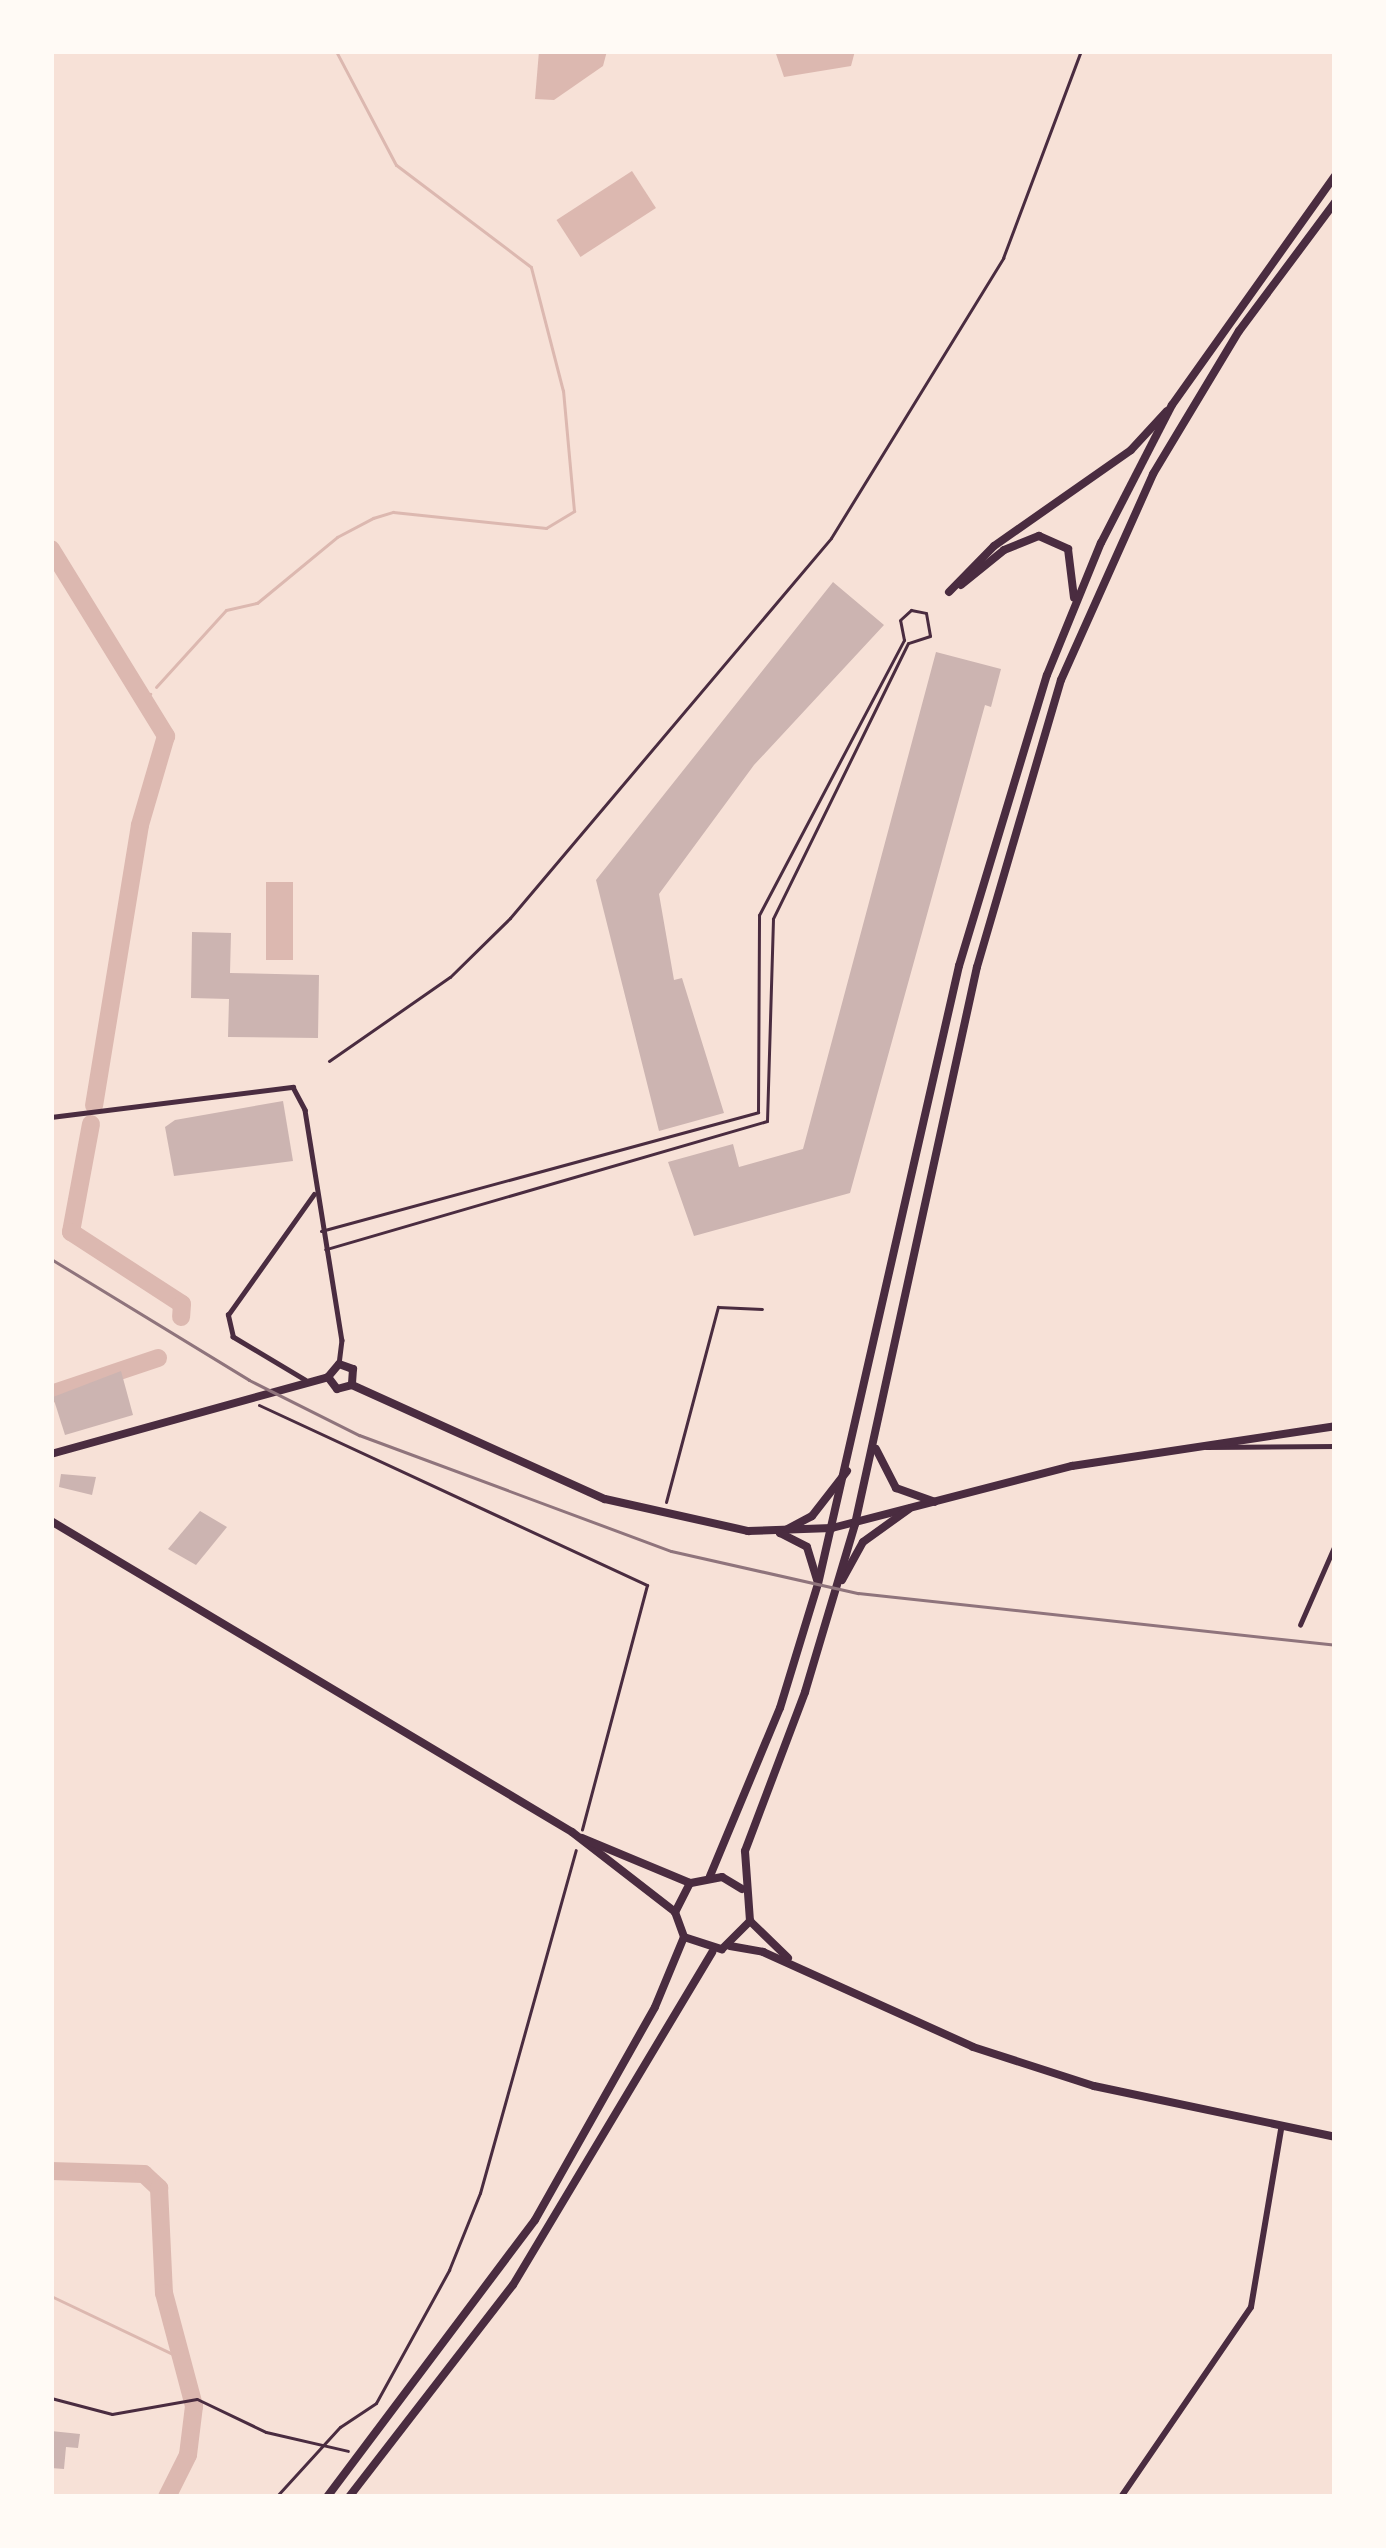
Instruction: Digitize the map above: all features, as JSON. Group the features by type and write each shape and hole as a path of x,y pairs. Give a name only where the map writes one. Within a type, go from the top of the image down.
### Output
{"main road":[{"path":"1074,603 1068,549 1039,536 1004,550 949,592 994,546 1131,450 1172,405 1335,176"},
{"path":"799,1967 750,1921 742,1889 745,1851 850,1556 977,967 1061,680 1153,474 1239,331 1335,202"},
{"path":"710,1876 818,1584 959,966 1074,603 1172,405"},
{"path":"51,1454 328,1377 339,1364 352,1370 352,1385"},
{"path":"328,1377 337,1389 352,1385 568,1486 662,1515 780,1532 855,1524 1072,1466 1335,1426"},
{"path":"875,1442 896,1488 935,1502"},
{"path":"780,1532 812,1516 847,1471"},
{"path":"850,1556 873,1533 909,1509"},
{"path":"51,1521 580,1837 675,1912 684,1937 655,2007 535,2220 327,2497"},
{"path":"780,1532 810,1552 818,1584"},
{"path":"580,1837 691,1883"},
{"path":"675,1912 691,1883 710,1876 742,1889"},
{"path":"730,1946 750,1921"},
{"path":"684,1937 713,1951 730,1946 799,1967 973,2047 1177,2109 1335,2137"},
{"path":"349,2497 513,2285 713,1951"}],"street":[{"path":"51,1117 281,1084 303,1101 314,1194 342,1340 339,1364"},
{"path":"305,1380 233,1337 228,1315 314,1194"},
{"path":"1206,1448 1335,1446"},
{"path":"1300,1625 1335,1545"},
{"path":"1121,2497 1251,2307 1281,2130"}],"lane":[{"path":"321,1231 758,1112 759,915 906,642 932,632 922,611 902,616 906,642 773,920 767,1121 325,1249"}],"path":[{"path":"329,1061 450,977 510,918 831,538 1003,258 1081,51"},
{"path":"662,1515 715,1313 722,1304 762,1309"},
{"path":"249,1400 647,1585 468,2229 376,2403 340,2427 332,2443 276,2497"},
{"path":"51,2398 112,2414 197,2399 266,2432 332,2443 361,2457"}],"shaded area":[{"path":"539,51 607,51 603,66 554,100 535,99"},
{"path":"775,51 855,51 851,66 784,77"},
{"path":"632,171 656,208 580,257 557,220"},
{"path":"266,882 293,882 293,960 266,960"}],"building":[{"path":"833,582 884,625 754,765 659,894 674,980 682,978 724,1113 659,1131 596,880"},
{"path":"936,652 1001,669 991,707 985,705 850,1193 694,1236 668,1162 733,1144 739,1167 803,1149"},
{"path":"192,932 231,933 230,973 319,975 318,1038 228,1037 229,999 191,998"},
{"path":"283,1101 293,1161 174,1176 165,1127 175,1120"},
{"path":"121,1371 133,1415 65,1435 53,1397"},
{"path":"61,1474 96,1477 92,1495 59,1487"},
{"path":"200,1511 227,1527 196,1565 168,1549"},
{"path":"51,2431 80,2434 78,2448 66,2447 64,2469 51,2468"}],"waterway":[{"path":"156,687 226,610 257,603 337,537 373,518 393,512 546,528 574,511 563,391 531,267 396,165 336,51"},
{"path":"51,549 166,736 140,825 94,1105"},
{"path":"145,701 150,694"},
{"path":"91,1124 71,1232 182,1304 181,1317"},
{"path":"51,1394 158,1358"},
{"path":"51,2171 144,2174 159,2188 164,2293 194,2406 188,2455 167,2497"},
{"path":"51,2296 183,2359"}],"railway":[{"path":"51,1259 249,1380 359,1435 671,1551 858,1593 1335,1645"}]}
